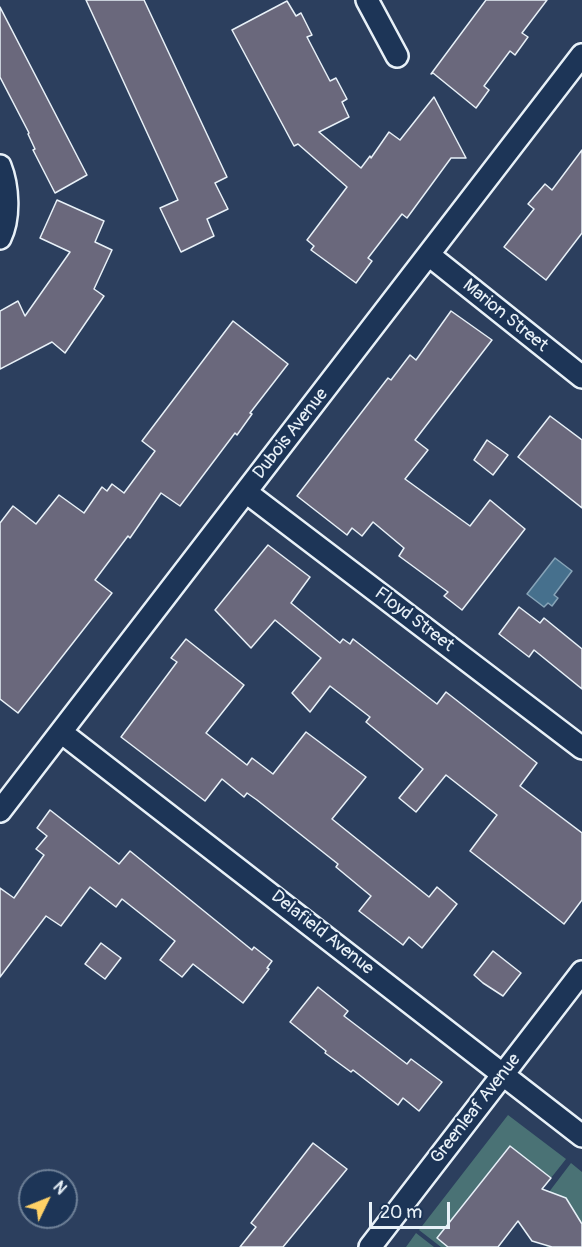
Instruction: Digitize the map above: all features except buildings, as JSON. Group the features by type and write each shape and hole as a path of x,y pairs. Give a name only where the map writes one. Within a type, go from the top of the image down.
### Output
{"street":[{"path":"367,0 398,56"},
{"name":"Dubois Avenue","path":"0,812 582,55"},
{"path":"0,166 7,203 6,218 0,238"},
{"name":"Marion Street","path":"429,255 582,377"},
{"name":"Floyd Street","path":"246,492 582,748"},
{"name":"Delafield Avenue","path":"61,732 582,1136"},
{"name":"Greenleaf Avenue","path":"370,1247 582,972"}],"green space":[{"path":"508,1115 566,1159 551,1178 509,1146 437,1238 448,1247 441,1247 419,1230"},
{"path":"571,1163 582,1172 582,1242 578,1247 546,1247 574,1211 566,1198 549,1192"},
{"path":"416,1233 434,1247 406,1247"}],"water":[{"path":"555,558 572,571 554,595 558,598 552,606 548,603 544,607 527,594"}]}
